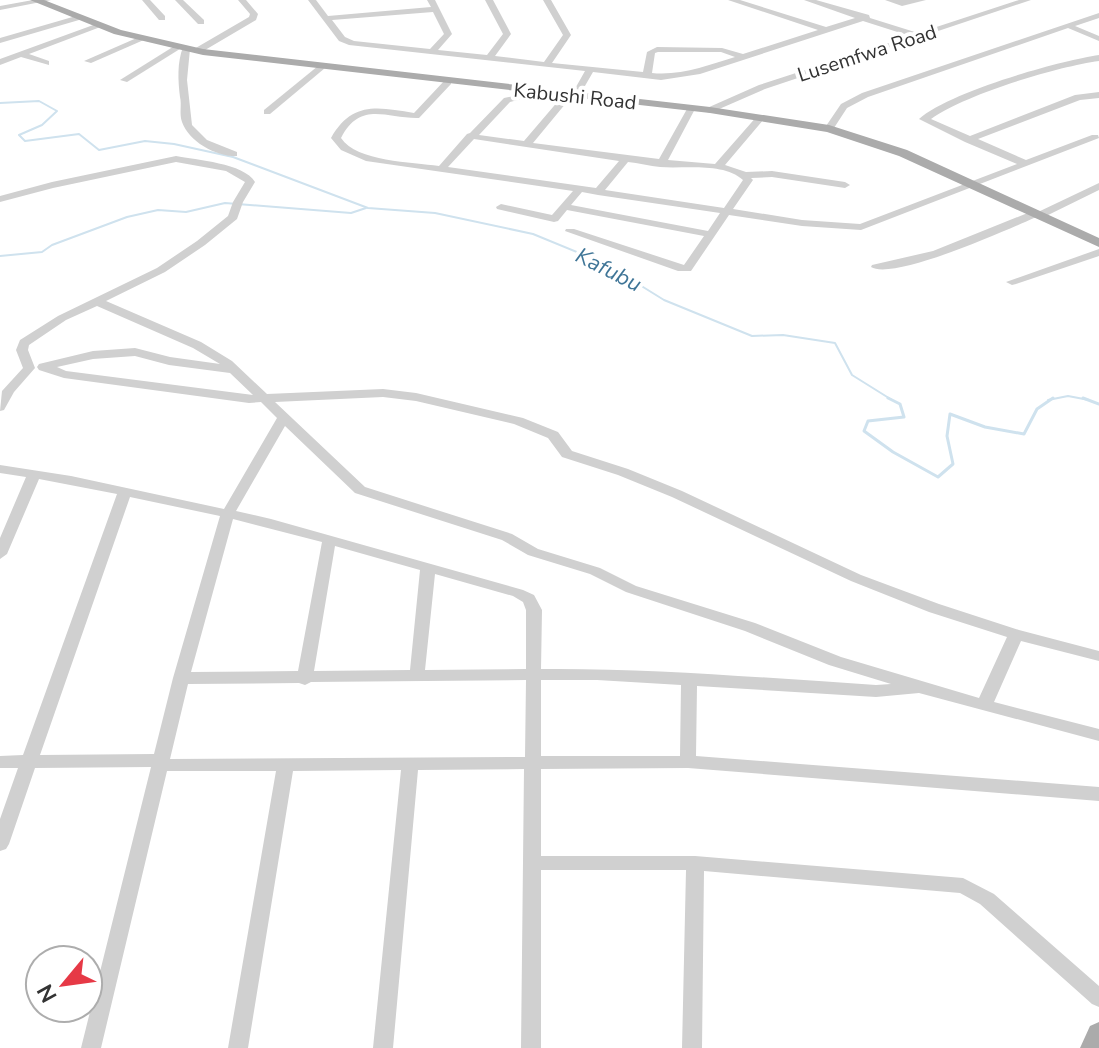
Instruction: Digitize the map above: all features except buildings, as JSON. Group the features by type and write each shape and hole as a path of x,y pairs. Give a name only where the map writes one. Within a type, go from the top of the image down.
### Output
{"main road":[{"name":"Kabushi Road","path":"40,1 99,26 187,49 321,68 710,110 829,129 877,142 1099,243"},
{"path":"1093,1048 1099,1034"}],"street":[{"path":"146,0 162,18"},
{"path":"179,0 201,22"},
{"path":"124,80 253,18 254,14 242,0"},
{"path":"312,0 347,42 647,76 685,75 866,17"},
{"path":"489,0 507,34 490,57"},
{"path":"546,65 567,35 547,0"},
{"path":"732,0 826,31"},
{"path":"808,0 918,36"},
{"path":"889,0 902,4 922,0"},
{"name":"Lusemfwa Road","path":"710,110 762,87 1025,0"},
{"path":"0,8 40,1"},
{"path":"328,18 433,4 448,34 433,51"},
{"path":"829,129 838,113 850,102 1099,15"},
{"path":"0,41 76,18"},
{"path":"1067,25 1099,39"},
{"path":"0,62 99,26"},
{"path":"88,61 142,39"},
{"path":"0,48 46,63"},
{"path":"187,49 180,82 186,100 184,113 188,127 203,142 234,154"},
{"path":"647,76 651,52 657,49 722,50 745,57"},
{"path":"1026,164 924,119 926,115 948,105 1058,66 1085,58 1099,58"},
{"path":"267,112 321,68"},
{"path":"527,144 590,70"},
{"path":"448,82 416,116 374,109 361,111 344,123 336,138 346,149 366,158 802,223 861,227 1095,137"},
{"path":"442,168 511,97 538,92"},
{"path":"968,140 1078,97 1099,95"},
{"path":"661,164 691,109"},
{"path":"718,167 761,117"},
{"path":"470,136 624,160 718,167 746,175 772,174 845,185"},
{"path":"0,199 52,185 181,159 229,169 250,182 233,217 187,253 98,302 62,318 24,343 22,350 29,368"},
{"path":"598,192 624,160"},
{"path":"570,231 684,269 691,266 729,210 748,180 746,175"},
{"path":"501,207 554,219 580,189"},
{"path":"876,267 895,265 962,246 1096,191"},
{"path":"565,207 589,214 710,234"},
{"path":"1012,282 1099,252"},
{"path":"98,302 197,345 235,370 360,490 507,537 533,552 595,571 631,589 677,602 821,656 919,687 1099,735"},
{"path":"0,407 8,391 29,368 93,355 135,352 169,361 235,370"},
{"path":"45,367 64,374 241,399 383,393 463,407 534,426 553,435 567,454 649,482 856,578 1016,634 1099,656"},
{"path":"91,1048 181,678 228,513 283,418"},
{"path":"0,469 228,513 518,593 529,599 534,610 530,761 531,1048"},
{"path":"0,554 34,475"},
{"path":"0,844 124,493"},
{"path":"305,679 329,540"},
{"path":"417,676 428,568"},
{"path":"984,705 1016,634"},
{"path":"181,678 532,675 689,678 876,691 919,687"},
{"path":"688,762 689,678"},
{"path":"0,762 285,765 688,762 1099,794"},
{"path":"383,1048 410,764"},
{"path":"238,1048 285,765"},
{"path":"532,863 695,863 963,886 987,899 1099,998"},
{"path":"692,1048 695,863"}],"waterway":[{"name":"Kafubu","path":"0,103 39,101 57,111 42,125 19,135 25,141 79,134 99,150 145,141 174,144 233,157 368,208 435,213 533,234 606,264 664,300 752,336 783,335 835,343 852,375 892,400"},
{"path":"0,256 42,252 52,245 127,217 158,210 186,212 225,203 351,213 366,208"},
{"name":"Kafubu","path":"1051,399 1068,396 1088,400"},
{"name":"Kafubu","path":"888,398 892,400"},
{"name":"Kafubu","path":"1083,398 1088,400"},
{"name":"Kafubu","path":"892,400 900,404 904,417 868,421 864,431 893,452 938,477 953,464 947,436 950,414 985,427 1024,434 1037,409 1051,399"},
{"name":"Kafubu","path":"1088,400 1099,404"}]}
